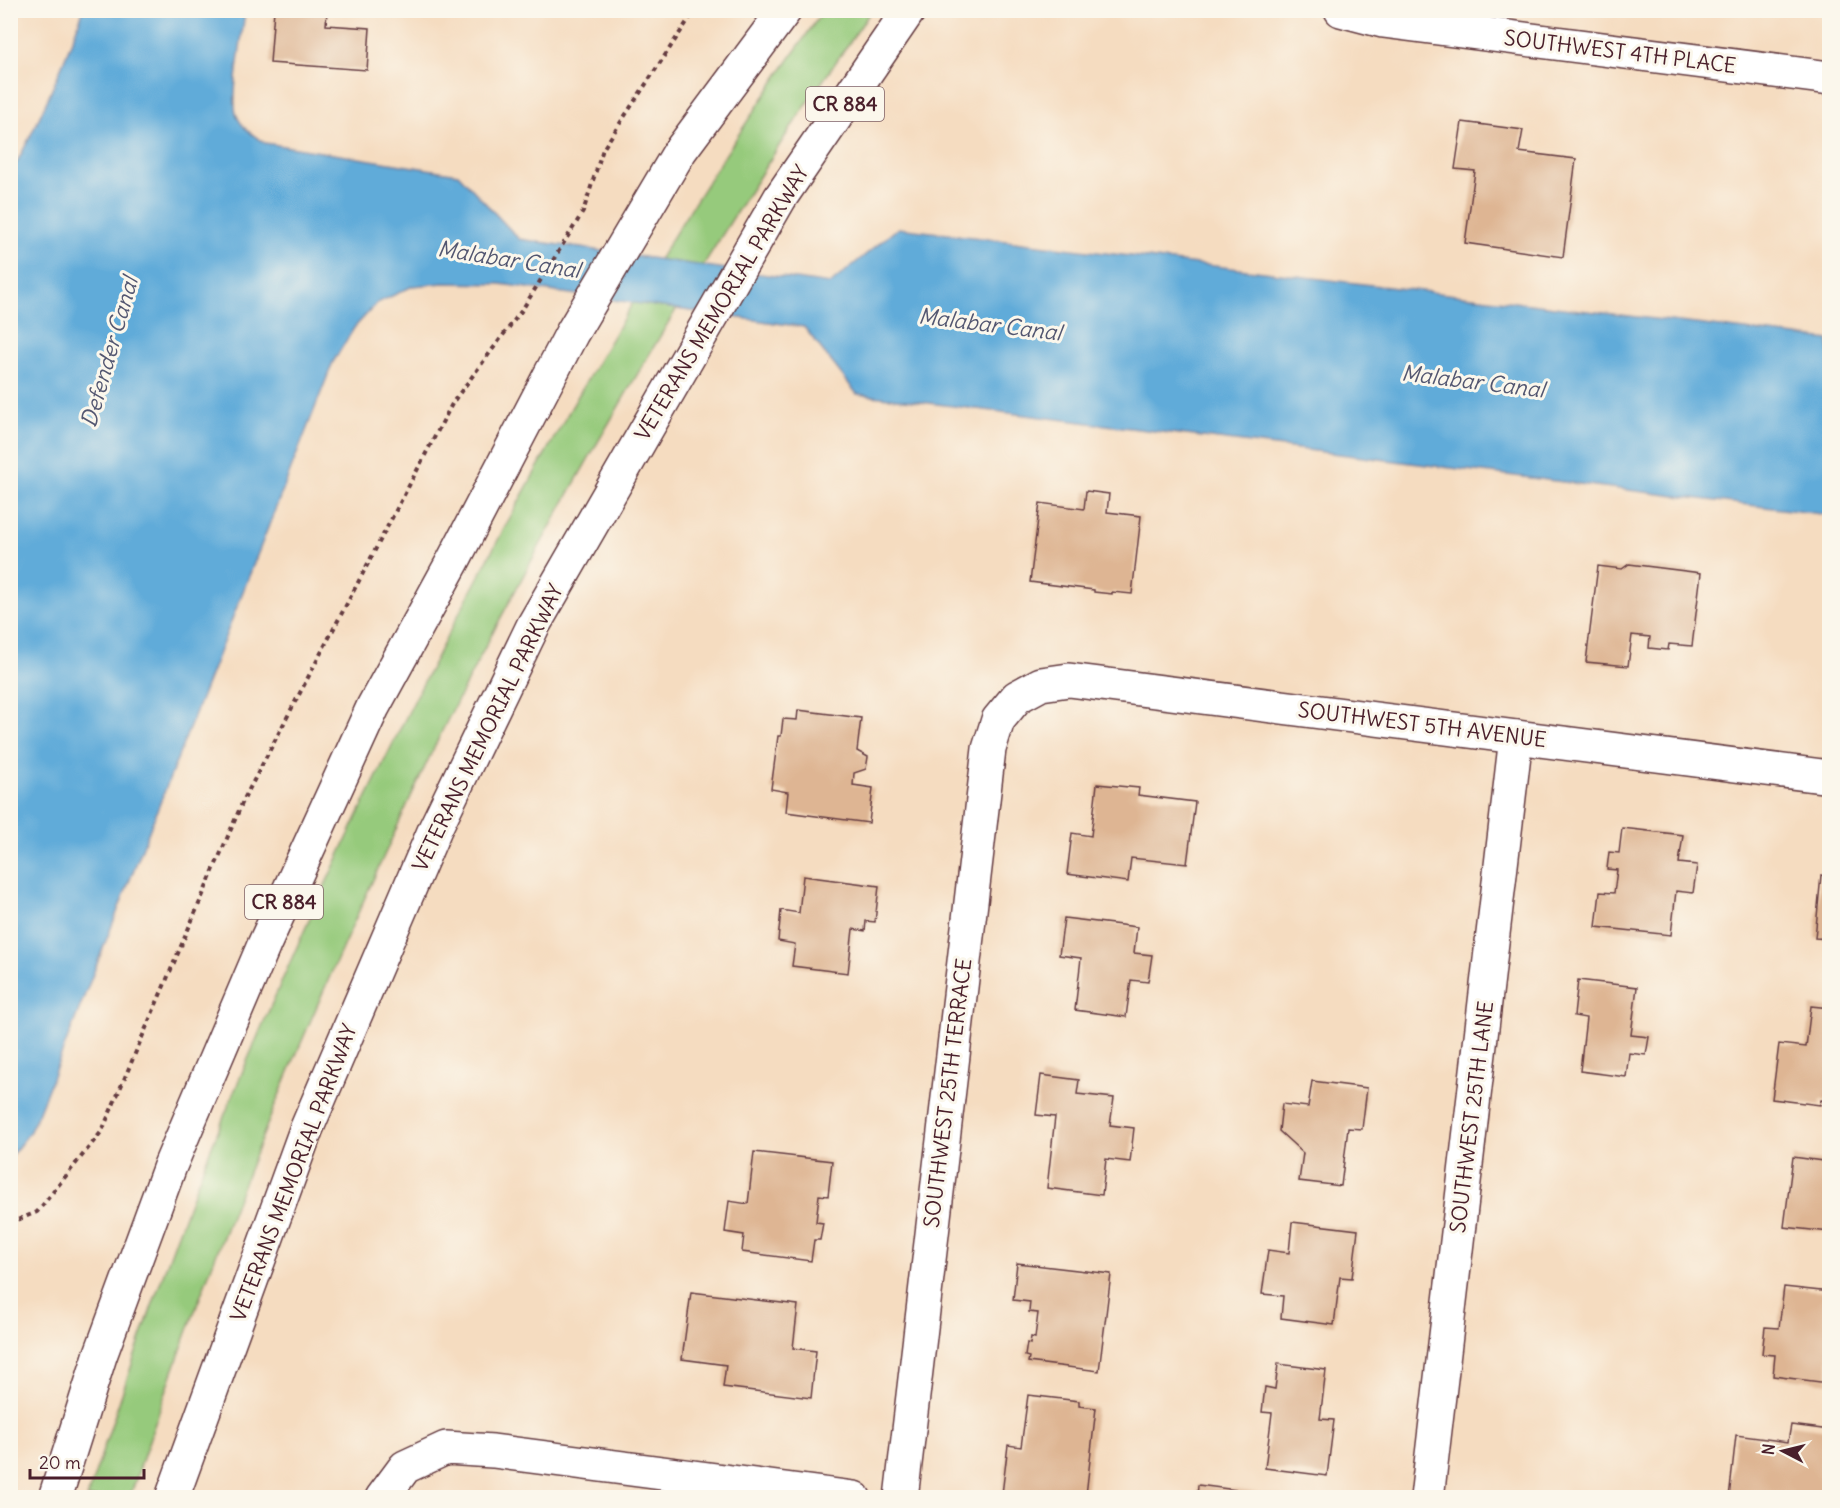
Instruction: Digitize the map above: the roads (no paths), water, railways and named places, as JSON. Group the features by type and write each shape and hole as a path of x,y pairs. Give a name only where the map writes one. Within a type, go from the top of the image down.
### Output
{"main road":[{"name":"CR 884","path":"55,1497 100,1356 170,1166 264,945 373,707 453,561 572,333 680,150 785,10"},
{"name":"VETERANS MEMORIAL PARKWAY","path":"172,1497 306,1130 435,830 533,626 780,198 909,10"},
{"name":"SOUTHWEST 4TH PLACE","path":"1341,10 1383,21 1830,78"},
{"name":"SOUTHWEST 5TH AVENUE","path":"1017,697 1041,684 1069,680 1830,777"},
{"name":"SOUTHWEST 25TH TERRACE","path":"901,1497 988,748 998,720 1017,697"},
{"name":"SOUTHWEST 25TH LANE","path":"1427,1497 1516,737"},
{"path":"382,1497 405,1467 447,1448 493,1451 855,1497"}],"water":[{"path":"83,11 245,11 235,104 238,118 252,134 265,143 458,174 519,239 830,284 898,228 1829,340 1829,515 857,394 804,327 500,284 443,283 413,286 377,303 354,328 333,362 38,1114 29,1133 11,1156 11,173 50,94"}],"water label":[{"name":"Malabar Canal","path":"509,259"},
{"name":"Malabar Canal","path":"990,324"},
{"name":"Defender Canal","path":"109,352"},
{"name":"Malabar Canal","path":"1473,381"}]}
